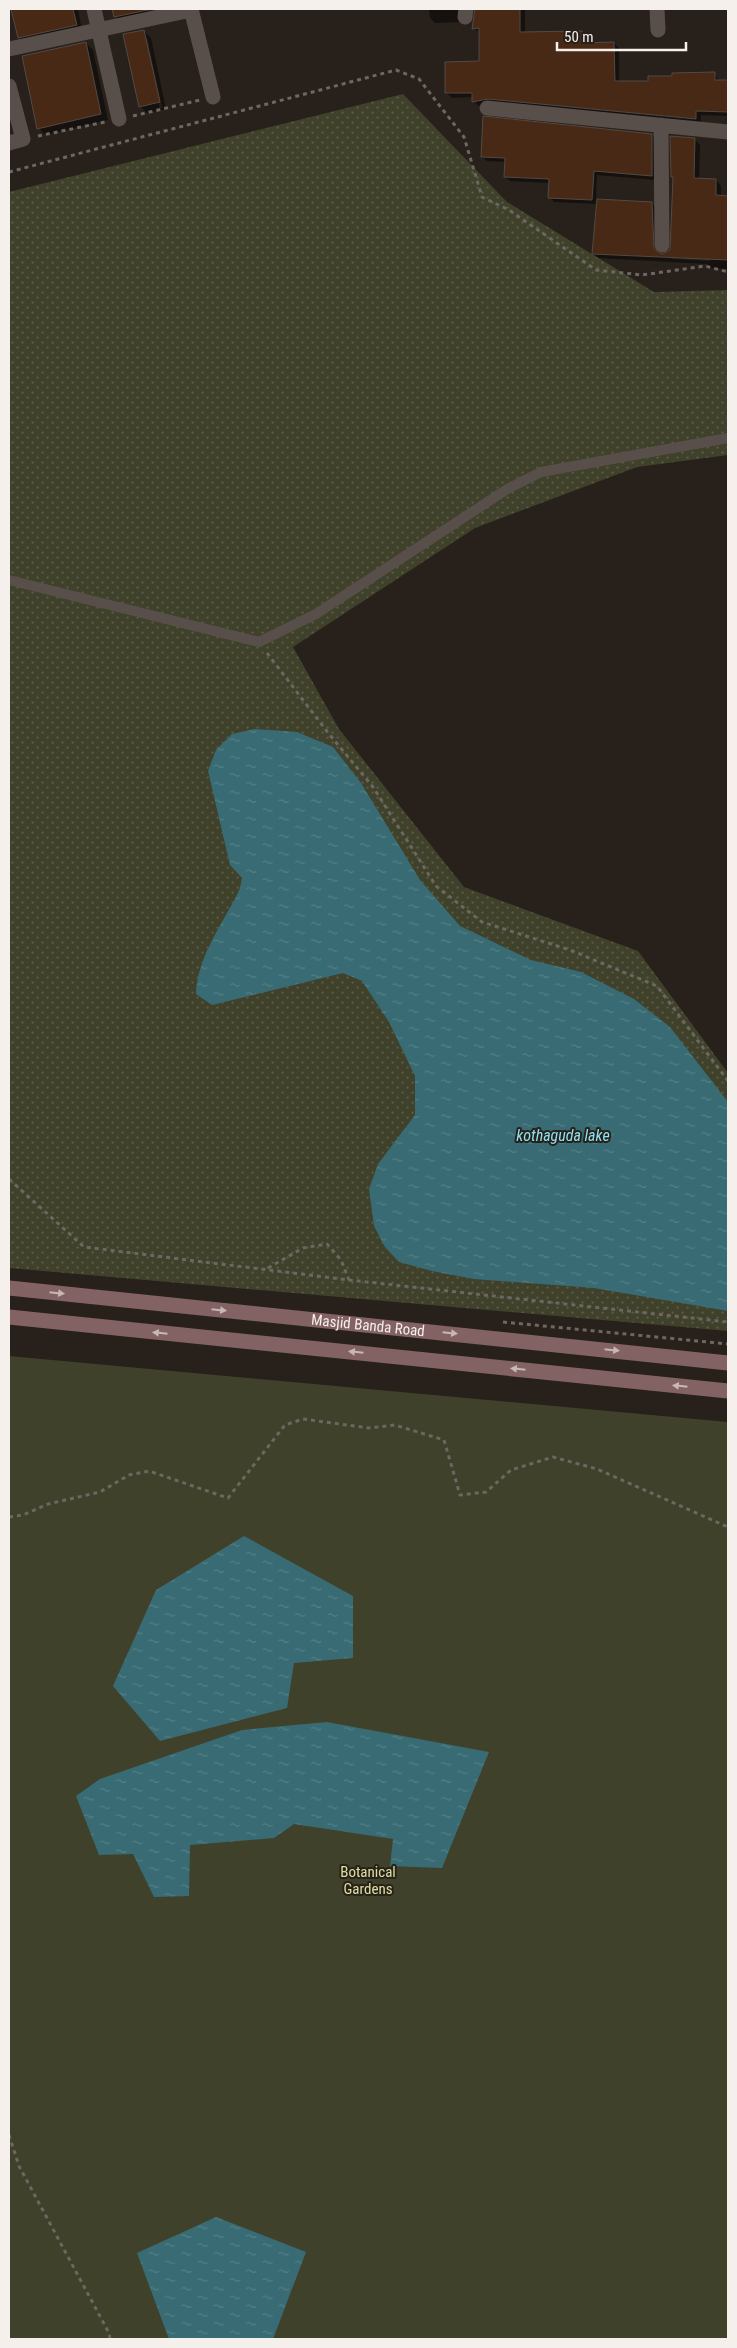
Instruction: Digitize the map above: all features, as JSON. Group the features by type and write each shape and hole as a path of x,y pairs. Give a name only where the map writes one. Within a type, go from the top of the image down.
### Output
{"main road":[{"name":"Masjid Banda Road","path":"9,1288 728,1362"},
{"name":"Masjid Banda Road","path":"9,1317 728,1391"}],"street":[{"path":"94,9 120,119"},
{"path":"658,9 658,30"},
{"path":"9,49 191,10 213,97"},
{"path":"9,86 16,141"},
{"path":"487,108 728,132"},
{"path":"661,125 662,245"}],"lane":[{"path":"9,580 259,642 316,614 509,488 542,472 728,438"}],"path":[{"path":"9,172 396,70 420,79 464,137 482,197 509,210 596,270 642,275 705,266 728,272"},
{"path":"16,141 213,97"},
{"path":"259,642 329,734 374,787 436,886 482,922 570,950 657,986 728,1081"},
{"path":"9,1180 84,1247 268,1268 349,1280 728,1322"},
{"path":"268,1268 303,1248 327,1244 341,1260 349,1280"},
{"path":"9,1517 23,1515 48,1504 100,1492 129,1475 149,1471 228,1498 285,1425 303,1419 370,1428 395,1425 444,1440 460,1495 486,1492 511,1470 553,1457 597,1469 728,1528"},
{"path":"9,2135 19,2166 109,2333 110,2339"}],"green space":[{"path":"403,94 507,202 654,292 728,290 728,455 637,467 475,528 293,647 339,729 464,887 638,951 728,1073 728,1331 9,1268 9,192"},
{"name":"Botanical Gardens","path":"9,1356 728,1422 728,2339 9,2339"}],"water":[{"name":"kothaguda lake","path":"255,729 297,732 333,747 361,783 420,880 460,926 531,960 581,972 634,999 670,1027 728,1102 728,1311 594,1288 474,1279 399,1262 385,1247 374,1226 369,1189 378,1164 415,1115 415,1076 389,1022 362,981 343,973 212,1005 196,994 202,963 240,888 242,878 230,865 208,771 216,750 232,734"},
{"path":"244,1536 353,1596 353,1658 294,1663 287,1708 160,1741 113,1686 156,1590"},
{"path":"327,1722 489,1752 442,1868 390,1866 393,1839 294,1824 274,1838 190,1845 189,1896 154,1897 133,1854 99,1855 76,1796 100,1779 242,1730"},
{"path":"216,2217 306,2252 273,2339 169,2339 137,2253"}],"building":[{"path":"11,9 73,9 77,25 18,38"},
{"path":"112,9 152,9 114,17"},
{"path":"475,9 520,9 520,32 582,31 582,43 614,42 615,81 648,81 648,76 672,76 672,73 715,72 715,80 728,80 728,112 696,111 696,119 488,99 472,102 472,93 445,93 445,62 479,61 479,28 472,29"},
{"path":"144,30 160,102 139,107 123,34"},
{"path":"86,42 101,114 37,129 22,56"},
{"path":"483,116 652,134 652,176 594,171 592,200 548,198 549,179 504,177 505,158 481,157"},
{"path":"670,136 695,138 694,178 716,179 716,195 728,196 728,260 592,254 597,199 652,202 654,249 662,254 670,250 673,177 671,177"}]}
